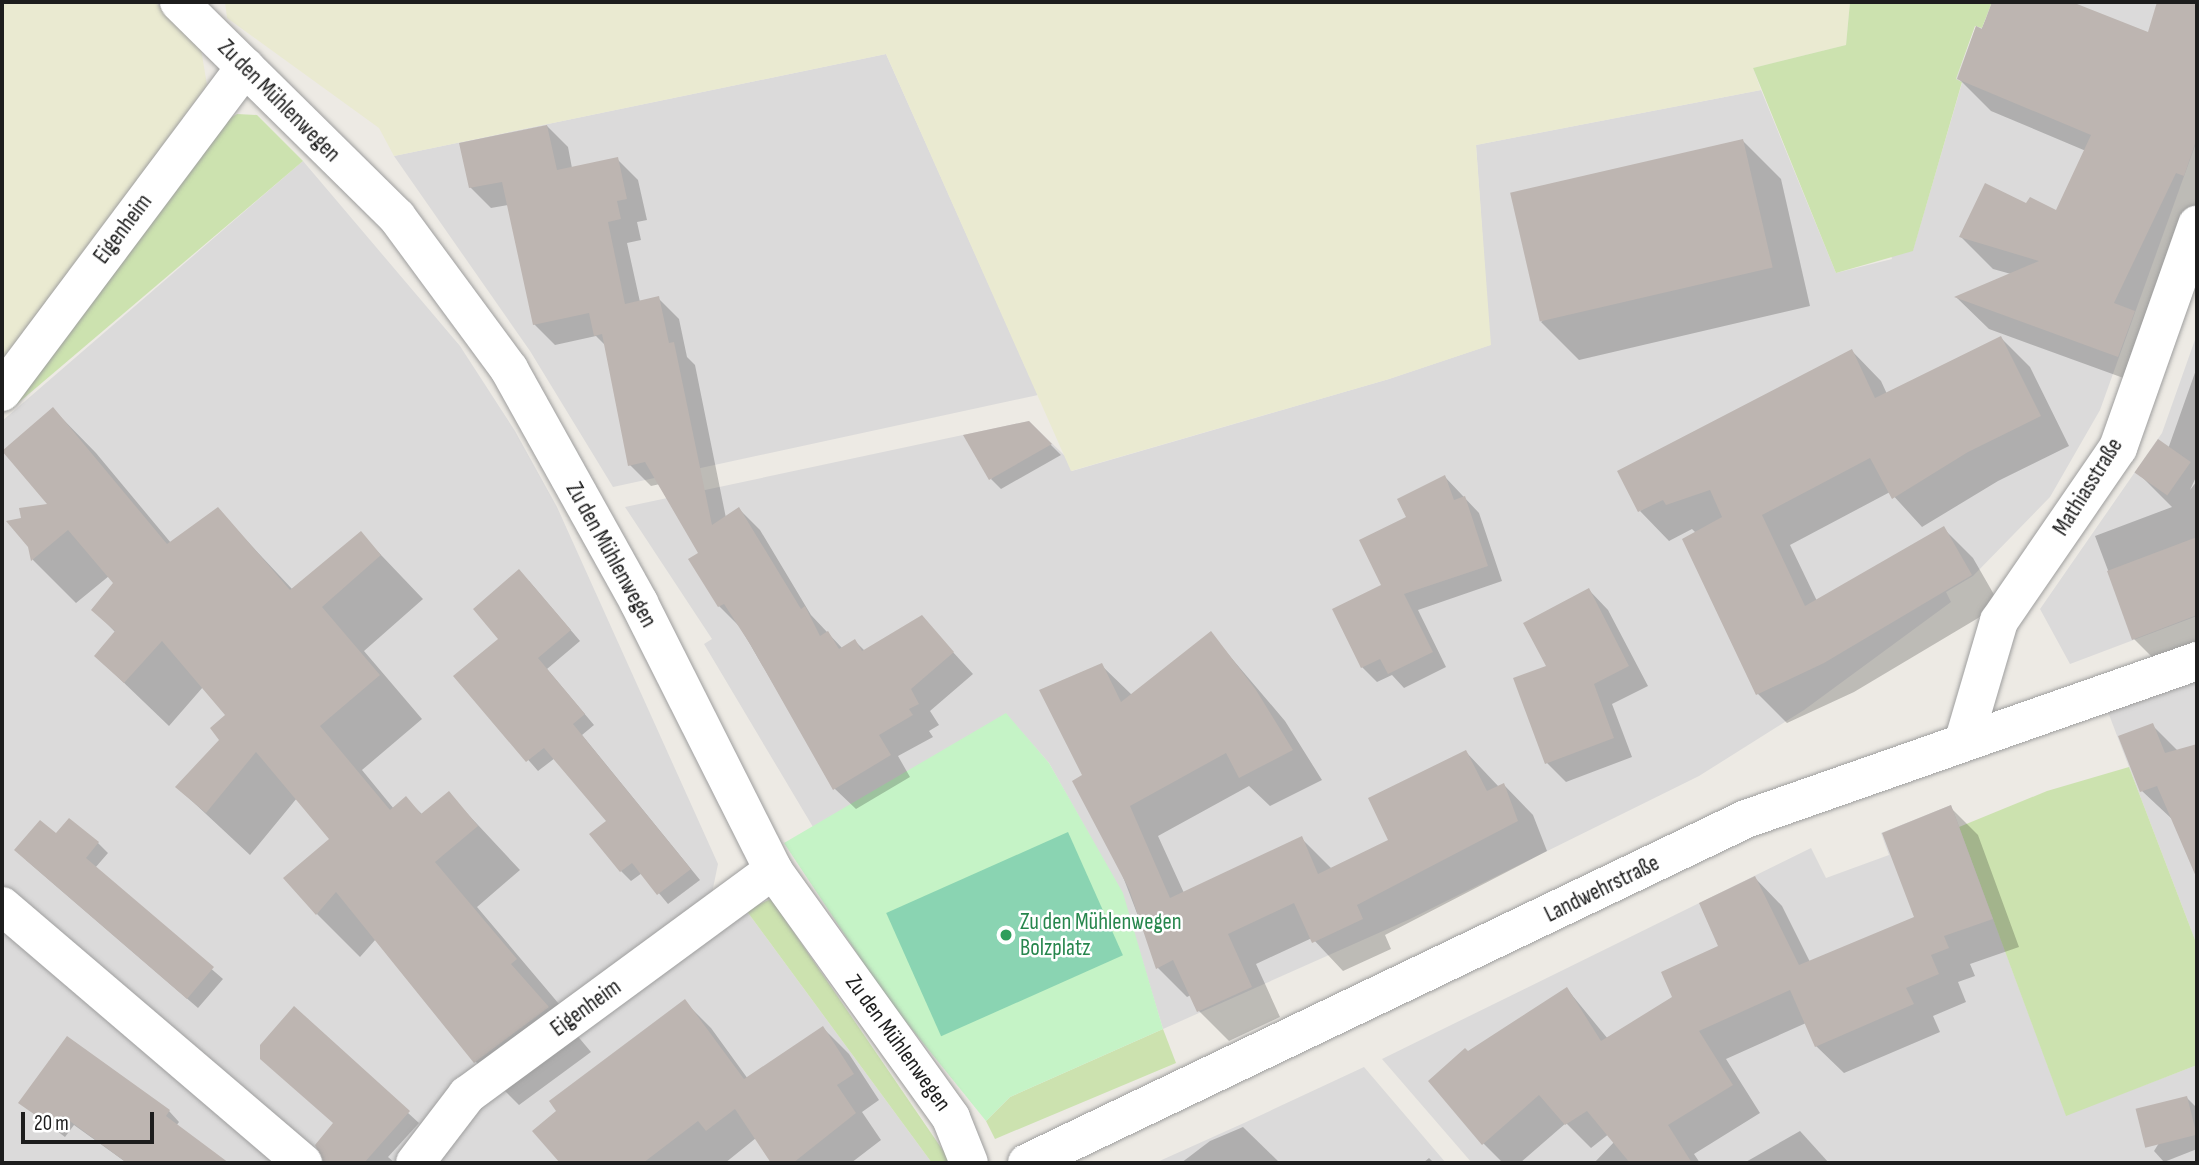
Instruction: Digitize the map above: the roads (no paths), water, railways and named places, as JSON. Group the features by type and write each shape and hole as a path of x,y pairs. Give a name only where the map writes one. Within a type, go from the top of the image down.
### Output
{"street":[{"name":"Zu den Mühlenwegen","path":"179,2 397,217 509,369 639,603 773,870 951,1118 969,1163"},
{"name":"Eigenheim","path":"2,392 244,67"},
{"name":"Mathiasstraße","path":"1964,740 1999,621 2118,448 2197,225"},
{"name":"Landwehrstraße","path":"1027,1163 1746,819 1964,740 2197,661"},
{"name":"Eigenheim","path":"415,1163 467,1095 773,870"},
{"path":"2,905 303,1163"}],"place":[{"name":"Zu den Mühlenwegen Bolzplatz","path":"1006,935"}]}
